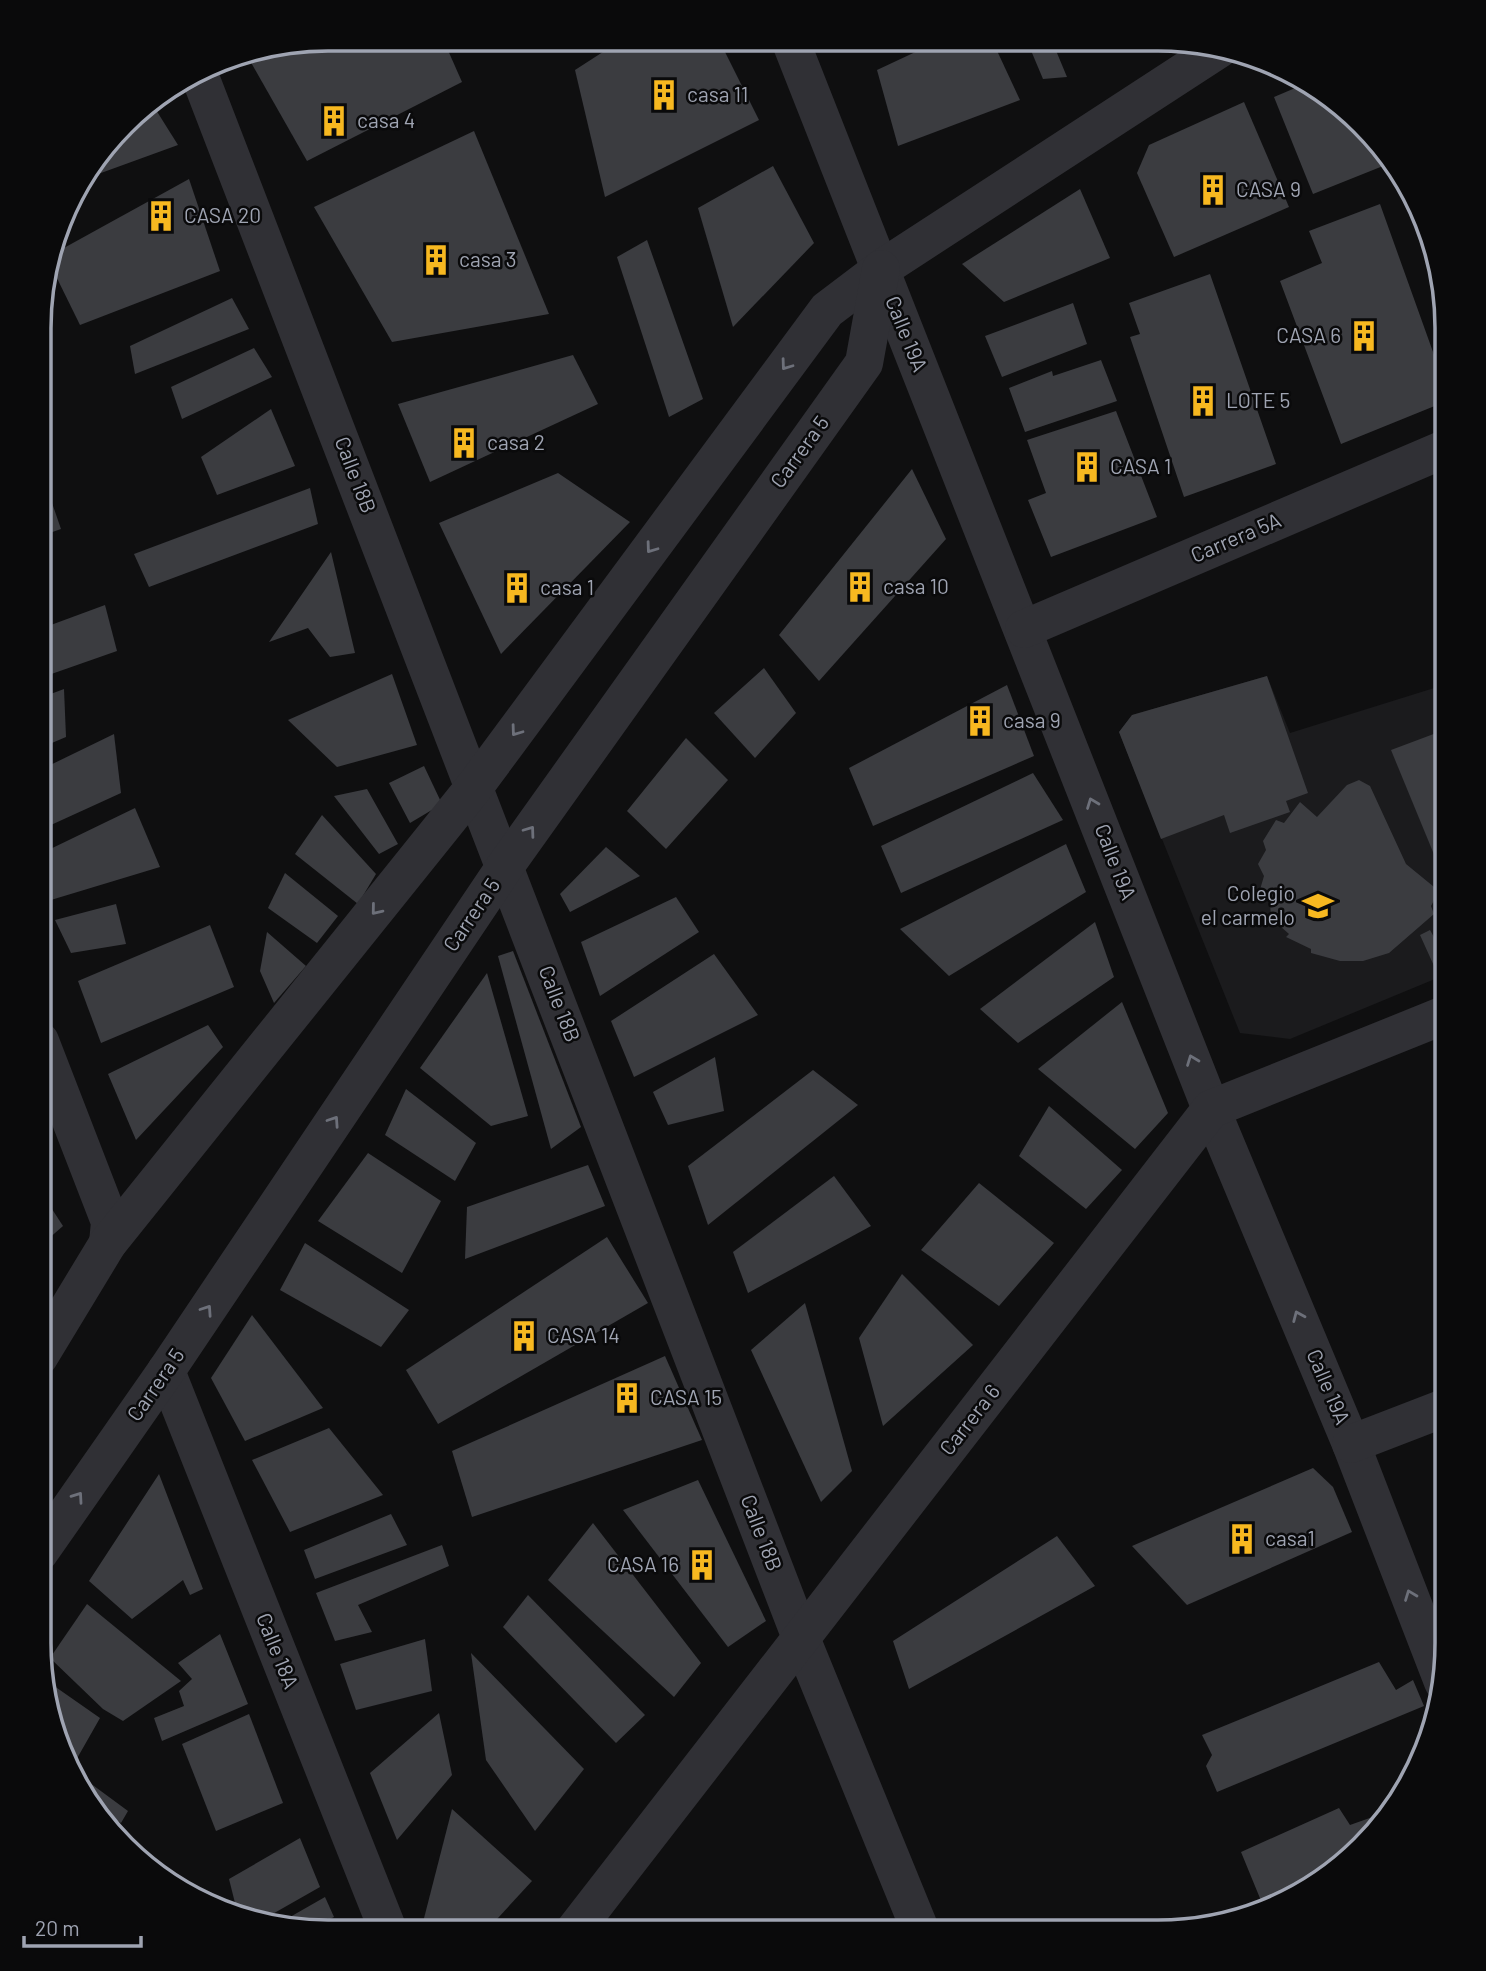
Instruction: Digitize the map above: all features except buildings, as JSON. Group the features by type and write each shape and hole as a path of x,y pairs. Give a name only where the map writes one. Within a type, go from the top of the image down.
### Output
{"street":[{"name":"Calle 19A","path":"794,51 1212,1109 1351,1444 1435,1661"},
{"path":"51,1337 108,1243 475,786 827,310 881,269 1209,56"},
{"name":"Calle 18B","path":"202,80 801,1638 916,1920"},
{"name":"Carrera 5","path":"51,1536 166,1371 506,865 864,363 881,269"},
{"name":"Carrera 5A","path":"1024,629 1435,453"},
{"path":"1212,1109 1435,1019"},
{"path":"51,1069 110,1222 108,1243"},
{"name":"Carrera 6","path":"583,1920 1212,1109"},
{"name":"Calle 18A","path":"166,1371 384,1920"},
{"path":"1351,1444 1435,1412"}],"shaded area":[{"name":"Colegio el carmelo","path":"1267,676 1290,733 1435,688 1435,979 1290,1039 1240,1033 1119,732 1132,715"}],"place":[{"name":"casa 11","path":"664,95"},
{"name":"casa 4","path":"334,121"},
{"name":"CASA 9","path":"1213,190"},
{"name":"CASA 20","path":"161,216"},
{"name":"casa 3","path":"436,260"},
{"name":"CASA 6","path":"1364,336"},
{"name":"LOTE 5","path":"1203,401"},
{"name":"casa 2","path":"464,443"},
{"name":"CASA 1","path":"1087,467"},
{"name":"casa 10","path":"860,587"},
{"name":"casa 1","path":"517,588"},
{"name":"casa 9","path":"980,721"},
{"name":"Colegio el carmelo","path":"1318,906"},
{"name":"CASA 14","path":"524,1336"},
{"name":"CASA 15","path":"627,1398"},
{"name":"casa1","path":"1242,1539"},
{"name":"CASA 16","path":"702,1565"}]}
